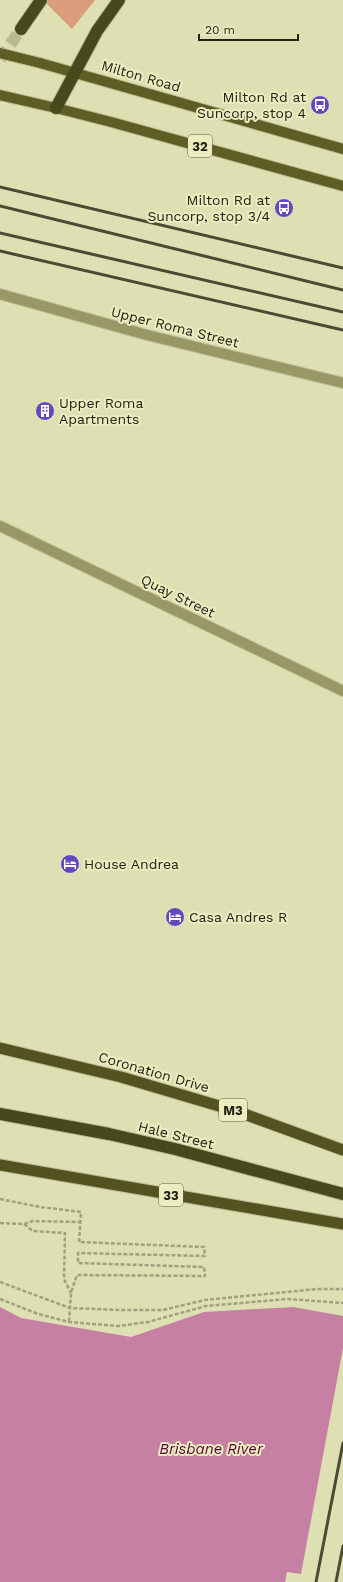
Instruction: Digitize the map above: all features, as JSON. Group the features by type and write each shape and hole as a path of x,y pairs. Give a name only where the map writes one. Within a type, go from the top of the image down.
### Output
{"highway":[{"path":"21,29 41,0"},
{"path":"56,108 97,31 119,0"},
{"name":"Coronation Drive","path":"0,1048 121,1077 236,1111 343,1150"},
{"name":"Hale Street","path":"0,1114 102,1133 168,1148 343,1194"},
{"name":"33","path":"0,1165 343,1224"}],"main road":[{"name":"Milton Road","path":"0,53 75,71 343,149"},
{"name":"32","path":"0,95 56,108 343,186"}],"street":[{"name":"Upper Roma Street","path":"0,294 147,335 343,383"},
{"name":"Quay Street","path":"0,526 343,691"}],"path":[{"path":"0,1199 40,1207 80,1212 79,1242 204,1247 205,1256 78,1253 78,1263 204,1267 205,1276 77,1275 71,1294 69,1322"},
{"path":"0,1223 24,1224 33,1221 80,1222"},
{"path":"24,1224 33,1231 65,1233 64,1279 71,1294"},
{"path":"0,1282 70,1308 119,1310 163,1310 205,1300 316,1289 343,1289"},
{"path":"0,1299 38,1314 69,1322 118,1326 148,1322 206,1306 288,1299 343,1303"}],"shaded area":[{"path":"43,0 95,0 72,29"}],"water":[{"name":"Brisbane River","path":"0,1307 21,1318 131,1337 204,1312 293,1307 343,1316 343,1582 0,1582"}],"pier":[{"path":"343,1348 343,1582 285,1582 287,1572 301,1574"}],"tunnel":[{"path":"0,59 21,29"}],"railway":[{"path":"0,187 343,268"},
{"path":"0,206 343,290"},
{"path":"0,233 343,312"},
{"path":"0,251 343,330"},
{"path":"316,1582 343,1443"},
{"path":"336,1582 343,1546"}],"place":[{"name":"Milton Rd at Suncorp, stop 4","path":"320,105"},
{"name":"Milton Rd at Suncorp, stop 3/4","path":"284,208"},
{"name":"Upper Roma Apartments","path":"45,411"},
{"name":"House Andrea","path":"70,864"},
{"name":"Casa Andres R","path":"175,917"}]}
